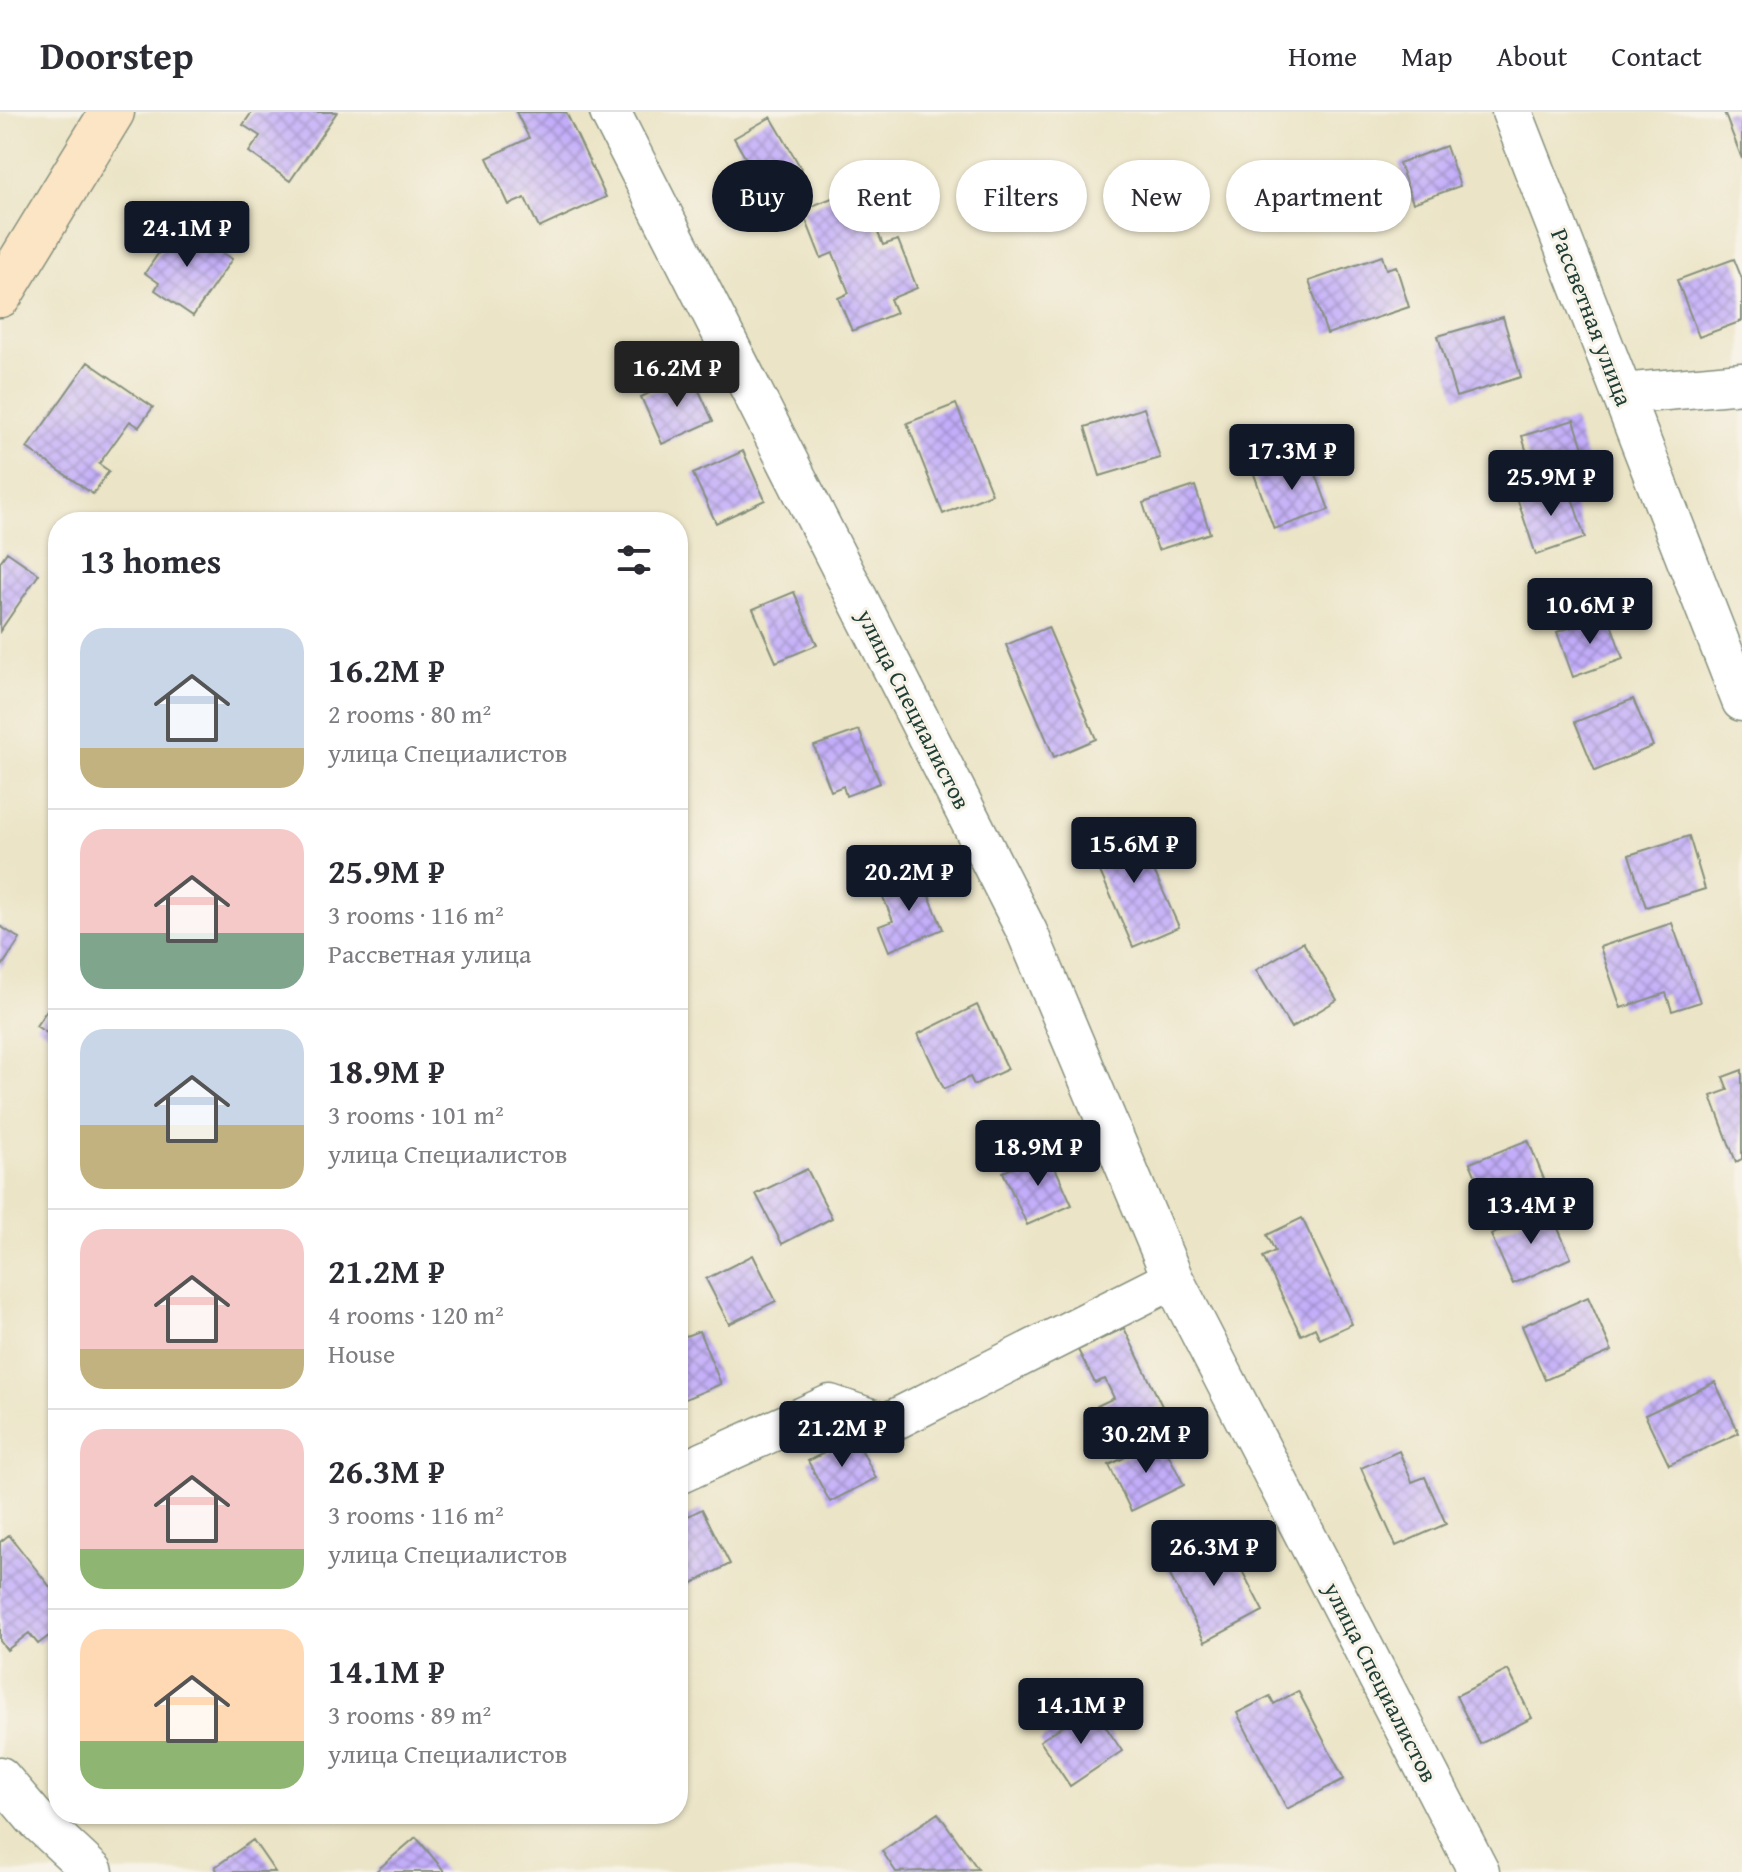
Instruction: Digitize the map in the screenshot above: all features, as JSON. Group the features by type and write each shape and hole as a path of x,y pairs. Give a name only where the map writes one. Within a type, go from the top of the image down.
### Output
{"street":[{"path":"0,295 112,112"},
{"name":"улица Специалистов","path":"610,112 1027,932 1173,1279 1479,1872"},
{"name":"Рассветная улица","path":"1512,112 1742,701"},
{"path":"1622,394 1742,383"},
{"path":"688,1469 830,1405 886,1424 1173,1279"},
{"path":"0,1777 34,1817 93,1872"}],"building":[{"path":"252,112 337,112 290,181 249,152 260,136 243,125"},
{"path":"516,112 566,112 606,197 539,228 525,198 509,205 487,158 529,138"},
{"path":"1724,112 1742,112 1742,159"},
{"path":"771,117 796,160 747,160 734,138"},
{"path":"1446,146 1460,186 1413,203 1411,160 1407,160"},
{"path":"829,199 829,232 878,232 883,245 898,240 917,288 890,299 896,313 852,331 838,298 849,293 833,253 821,258 811,232 813,206"},
{"path":"179,223 232,259 193,316 155,290 159,283 145,273"},
{"path":"1382,256 1386,269 1396,266 1409,307 1327,334 1309,281"},
{"path":"1734,259 1742,279 1742,321 1699,337 1677,280"},
{"path":"1503,317 1521,377 1456,397 1438,336"},
{"path":"88,362 153,407 139,427 130,421 99,464 109,471 93,494 27,448"},
{"path":"691,373 713,421 662,444 641,397"},
{"path":"956,404 992,494 943,514 907,423"},
{"path":"1144,408 1160,458 1100,476 1085,427"},
{"path":"1574,420 1586,458 1533,474 1522,436"},
{"path":"743,451 765,500 716,523 693,474"},
{"path":"1309,455 1329,510 1274,529 1254,474"},
{"path":"1567,482 1585,538 1536,555 1517,498"},
{"path":"1195,486 1210,533 1158,550 1143,503"},
{"path":"7,552 39,574 0,631 0,562"},
{"path":"794,592 817,645 776,662 753,609"},
{"path":"1608,615 1623,659 1573,677 1557,632"},
{"path":"1048,627 1096,739 1054,757 1006,645"},
{"path":"1633,699 1653,746 1595,771 1575,722"},
{"path":"859,730 880,783 846,796 843,786 831,791 814,746"},
{"path":"1132,821 1179,927 1133,947 1091,851 1107,844 1102,834"},
{"path":"1689,836 1705,889 1646,907 1629,855"},
{"path":"920,874 943,929 889,951 879,926 893,921 880,890"},
{"path":"1672,923 1700,1002 1672,1011 1666,993 1621,1008 1600,947"},
{"path":"0,926 20,939 0,969"},
{"path":"1303,942 1337,1000 1291,1028 1256,970"},
{"path":"977,1005 1008,1069 974,1085 970,1077 944,1089 918,1034"},
{"path":"48,1009 48,1034 36,1026"},
{"path":"1742,1070 1742,1159 1736,1162 1711,1096 1728,1090 1723,1077"},
{"path":"1528,1140 1548,1189 1491,1212 1470,1163"},
{"path":"1048,1152 1072,1205 1027,1225 1003,1172"},
{"path":"807,1169 832,1218 782,1244 756,1194"},
{"path":"1549,1208 1571,1258 1513,1284 1491,1235"},
{"path":"1302,1218 1352,1324 1320,1339 1315,1328 1301,1335 1263,1257 1275,1251 1267,1235"},
{"path":"753,1255 776,1301 729,1324 706,1279"},
{"path":"1588,1297 1612,1351 1545,1380 1522,1326"},
{"path":"1124,1328 1162,1406 1109,1433 1097,1406 1114,1398 1105,1379 1095,1383 1078,1350"},
{"path":"699,1331 721,1384 688,1398 688,1335"},
{"path":"1715,1382 1739,1433 1669,1465 1645,1415"},
{"path":"855,1437 876,1478 830,1502 808,1461"},
{"path":"1161,1440 1184,1485 1131,1511 1109,1465"},
{"path":"1399,1451 1412,1482 1425,1477 1446,1524 1396,1546 1361,1468"},
{"path":"702,1509 730,1564 688,1585 688,1516"},
{"path":"1223,1534 1263,1611 1205,1642 1164,1564"},
{"path":"9,1535 48,1584 48,1636 38,1644 29,1633 7,1650 0,1641 0,1542"},
{"path":"1508,1670 1532,1718 1480,1744 1456,1696"},
{"path":"1298,1691 1344,1779 1287,1809 1237,1713 1270,1696 1274,1704"},
{"path":"1092,1706 1122,1751 1070,1786 1040,1741"},
{"path":"938,1813 978,1869 896,1872 882,1851"},
{"path":"416,1837 445,1872 375,1872"},
{"path":"253,1840 275,1872 218,1872 215,1867"}]}
